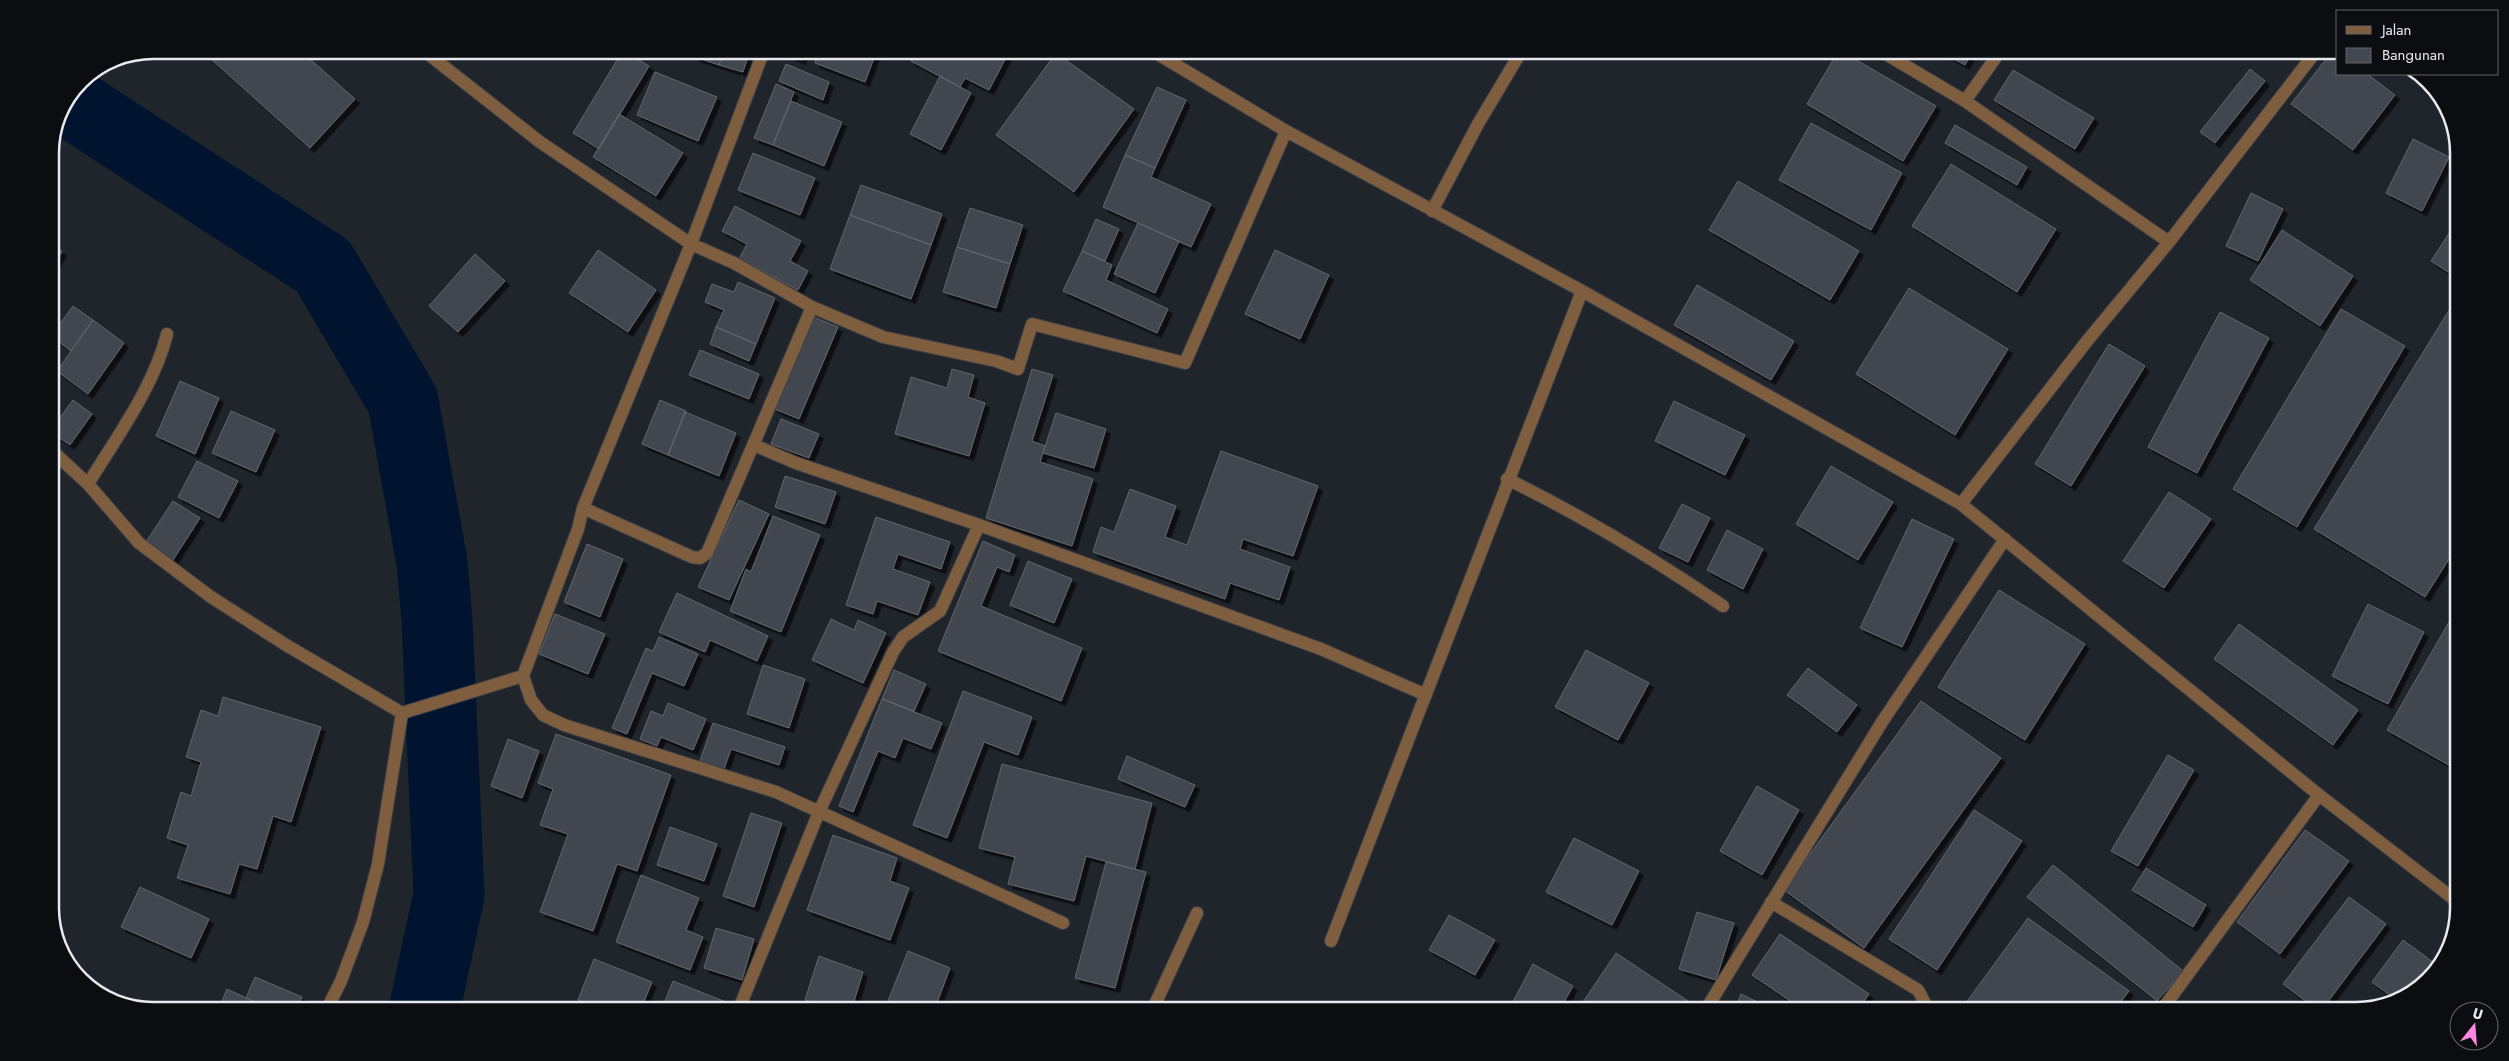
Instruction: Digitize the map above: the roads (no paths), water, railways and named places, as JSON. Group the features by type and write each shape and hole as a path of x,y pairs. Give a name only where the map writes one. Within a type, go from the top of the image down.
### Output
{"street":[{"path":"434,59 540,142 691,244 734,263 812,307 883,336 996,362 1018,369 1032,324 1185,363 1286,131"},
{"path":"761,59 691,244 583,508 578,529 523,676 531,700 543,715 564,725 776,792 1063,923"},
{"path":"1166,59 1286,131 1432,212 1582,291 1961,504 2319,795 2450,896"},
{"path":"1432,212 1478,124 1517,59"},
{"path":"1894,59 1965,101 2169,242"},
{"path":"1965,101 1995,59"},
{"path":"1961,504 2081,348 2169,242 2310,59"},
{"path":"1331,941 1507,479 1582,291"},
{"path":"583,508 692,557 700,558 707,553 812,307"},
{"path":"88,484 155,371 162,356 167,334"},
{"path":"754,445 796,463 979,525 1321,649 1426,695"},
{"path":"59,457 88,484 139,543 211,597 286,645 402,713"},
{"path":"1507,479 1574,512 1648,555 1723,606"},
{"path":"742,1002 819,812 893,652 903,637 940,611 979,525"},
{"path":"1710,1002 1882,722 2006,539"},
{"path":"402,713 523,676"},
{"path":"330,1002 341,981 363,922 378,864 402,713"},
{"path":"2168,1002 2319,795"},
{"path":"1770,902 1918,990 1925,1002"},
{"path":"1156,1002 1197,913"}],"waterway":[{"path":"73,104 323,266 403,401 432,563 437,620 449,895 426,1002"}]}
